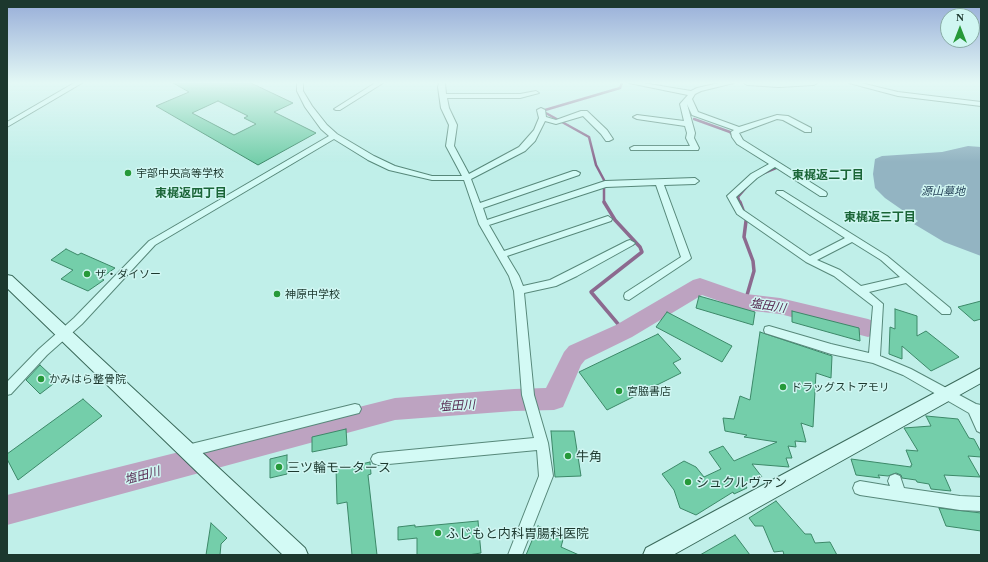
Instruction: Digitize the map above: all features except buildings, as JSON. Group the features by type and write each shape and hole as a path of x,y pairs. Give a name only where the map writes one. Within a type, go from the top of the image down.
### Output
{"street":[{"path":"7,125 34,109"},
{"path":"311,109 324,127 334,136 371,158 404,172 432,178 467,178 522,149 532,139 544,118"},
{"path":"446,109 452,125 450,146 467,178 484,224 514,276 519,291 529,399 542,443 546,476 515,555"},
{"path":"634,148 695,148 690,138 691,132 684,109"},
{"path":"693,109 695,113 739,129"},
{"path":"541,110 544,118"},
{"path":"544,118 556,122 584,113 604,132 609,139"},
{"path":"637,117 688,124"},
{"path":"808,130 785,118 777,117 739,129 735,132 736,137 740,142 824,194"},
{"path":"7,390 42,352 64,334 152,243 334,136"},
{"path":"775,164 754,176 731,196 740,212 809,260 837,273 878,304 874,359"},
{"path":"477,207 576,173"},
{"path":"484,224 605,184 695,181"},
{"path":"629,296 686,258 659,182"},
{"path":"780,193 884,258 946,311"},
{"path":"501,255 608,219"},
{"path":"809,260 851,238"},
{"path":"519,291 552,283 630,243"},
{"path":"859,290 907,278"},
{"path":"7,280 298,555"},
{"path":"769,330 831,349 874,359 907,372 978,410 981,427"},
{"path":"653,555 981,375"},
{"path":"192,456 355,409"},
{"path":"378,459 542,443"},
{"path":"895,481 900,494"},
{"path":"860,488 960,503 981,504"}],"green space":[{"name":"源山墓地","path":"968,146 981,147 981,256 944,242 914,224 918,221 885,198 875,188 873,174 875,159 882,156 942,152"}],"waterway":[{"path":"548,109 544,112 589,137 596,165 604,180 604,202"},
{"path":"694,119 730,132 733,136"},
{"path":"764,173 776,168"},
{"path":"740,203 738,197 751,182"},
{"path":"604,202 615,220 640,247 642,252 591,292 624,331"},
{"path":"740,202 743,210"},
{"path":"745,302 754,271 753,261 744,237 746,221"},
{"name":"塩田川","path":"7,510 395,409 514,400 554,399 572,359 577,353 624,331 700,286 745,302 780,306 868,328"}],"place":[{"name":"宇部中央高等学校","path":"128,173"},
{"name":"ザ・ダイソー","path":"87,274"},
{"name":"神原中学校","path":"277,294"},
{"name":"かみはら整骨院","path":"41,379"},
{"name":"ドラッグストアモリ","path":"783,387"},
{"name":"宮脇書店","path":"619,391"},
{"name":"牛角","path":"568,456"},
{"name":"三ツ輪モータース","path":"279,467"},
{"name":"シュクルヴァン","path":"688,482"},
{"name":"ふじもと内科胃腸科医院","path":"438,533"}],"district":[{"name":"東梶返二丁目","path":"828,174"},
{"name":"東梶返四丁目","path":"191,192"},
{"name":"東梶返三丁目","path":"880,216"}]}
